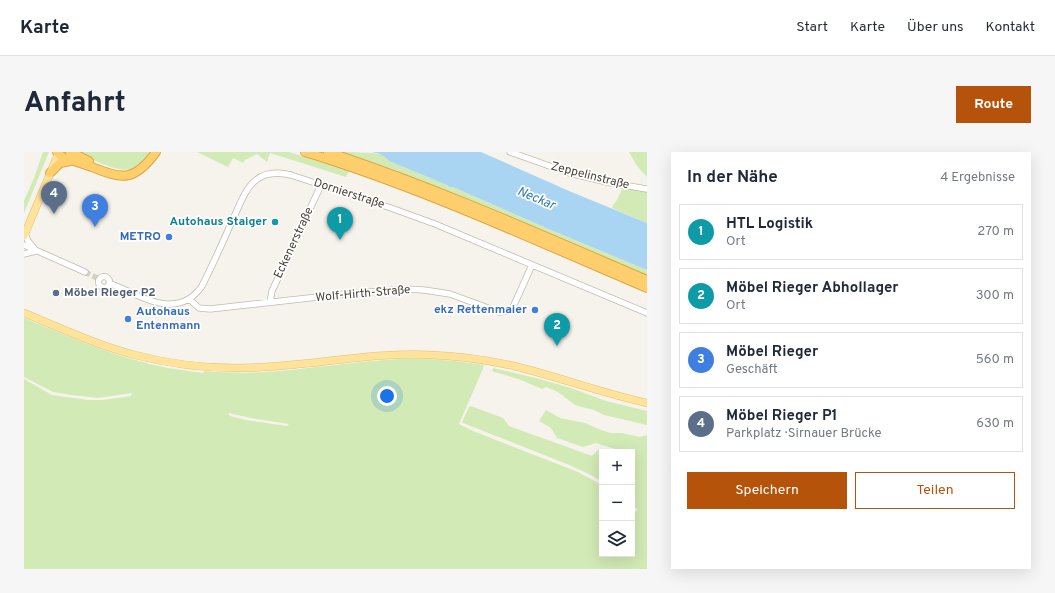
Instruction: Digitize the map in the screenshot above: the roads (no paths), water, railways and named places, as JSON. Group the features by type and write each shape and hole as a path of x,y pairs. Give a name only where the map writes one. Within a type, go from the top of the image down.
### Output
{"highway":[{"path":"57,152 63,158 116,176 134,173 141,169 156,152"},
{"path":"70,152 107,169 122,172 142,165 149,159 153,152"},
{"path":"305,152 377,176 444,202 647,288"},
{"path":"328,152 379,169 446,195 647,280"},
{"path":"50,174 60,163 74,161"}],"main road":[{"path":"24,235 50,174 57,152"},
{"path":"24,225 57,152"},
{"path":"24,313 79,336 118,350 152,359 182,364 229,368 266,367 388,355 444,356 474,359 513,366 647,403"}],"street":[{"name":"Zeppelinstraße","path":"510,152 569,173 611,183 647,189"},
{"name":"Dornierstraße","path":"189,299 195,295 202,286 250,185 266,175 274,173 291,175 424,220 647,313"},
{"name":"Eckenerstraße","path":"270,302 272,291 321,185"},
{"path":"24,235 37,251"},
{"path":"24,245 85,272"},
{"path":"24,254 37,251"},
{"name":"Wolf-Hirth-Straße","path":"189,299 198,308 208,309 412,289 430,290 450,294 496,311 505,312 510,310 514,305 532,265"},
{"path":"109,283 147,300 162,304 179,304 189,299"}],"water":[{"name":"Neckar","path":"371,152 481,152 569,191 647,223 647,270 453,187 449,187 389,161 381,155"}],"tunnel":[{"path":"85,272 99,279"}],"place":[{"name":"Möbel Rieger P1","path":"54,214"},
{"name":"Autohaus Staiger","path":"275,222"},
{"name":"Möbel Rieger","path":"95,227"},
{"name":"METRO","path":"169,237"},
{"name":"HTL Logistik","path":"340,240"},
{"name":"Möbel Rieger P2","path":"56,293"},
{"name":"ekz Rettenmaier","path":"535,310"},
{"name":"Autohaus Entenmann","path":"128,319"},
{"name":"Möbel Rieger Abhollager","path":"557,346"}]}
